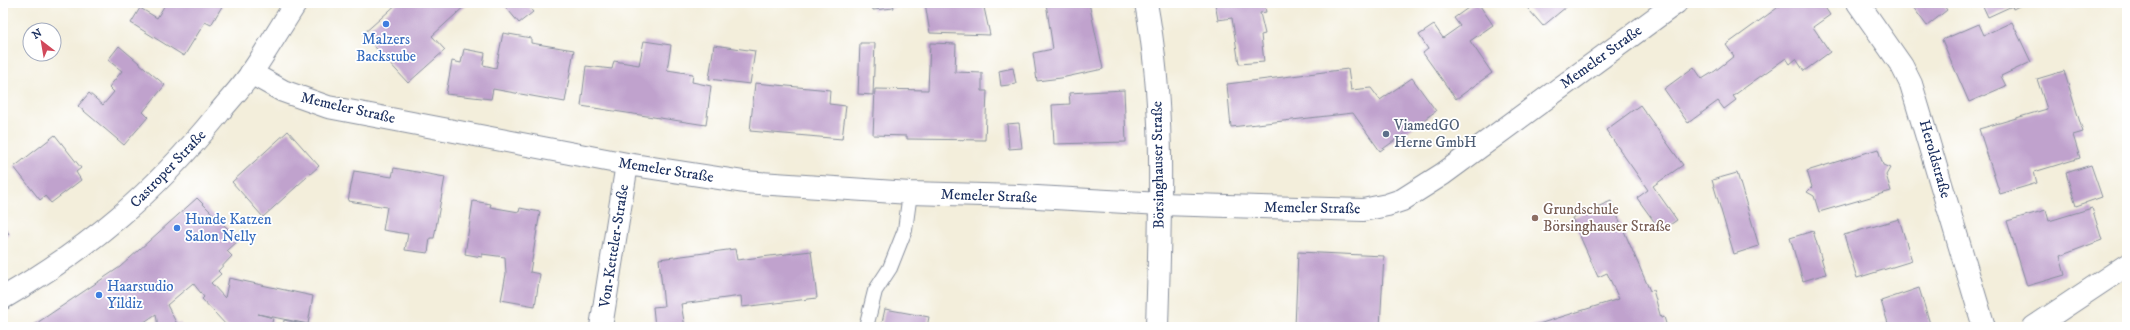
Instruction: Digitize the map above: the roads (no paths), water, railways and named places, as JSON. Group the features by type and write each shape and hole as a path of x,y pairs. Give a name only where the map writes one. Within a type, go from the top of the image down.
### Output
{"street":[{"name":"Castroper Straße","path":"3,298 82,247 119,219 185,154 251,73 296,3"},
{"name":"Börsinghauser Straße","path":"1146,3 1157,92 1160,204 1156,327"},
{"name":"Memeler Straße","path":"251,73 282,91 328,107 627,164 744,182 910,193 1019,196 1160,204 1363,210 1402,200 1443,174 1676,3"},
{"name":"Heroldstraße","path":"1858,3 1902,66 1911,84 1984,327"},
{"name":"Von-Ketteler-Straße","path":"601,327 627,164"},
{"path":"2034,327 2127,265"}],"lane":[{"path":"866,327 874,291 890,268 905,230 910,193"}],"place":[{"name":"Malzers Backstube","path":"386,24"},
{"name":"ViamedGO Herne GmbH","path":"1386,134"},
{"name":"Grundschule Börsinghauser Straße","path":"1535,218"},
{"name":"Hunde Katzen Salon Nelly","path":"177,228"},
{"name":"Haarstudio Yildiz","path":"99,295"}]}
